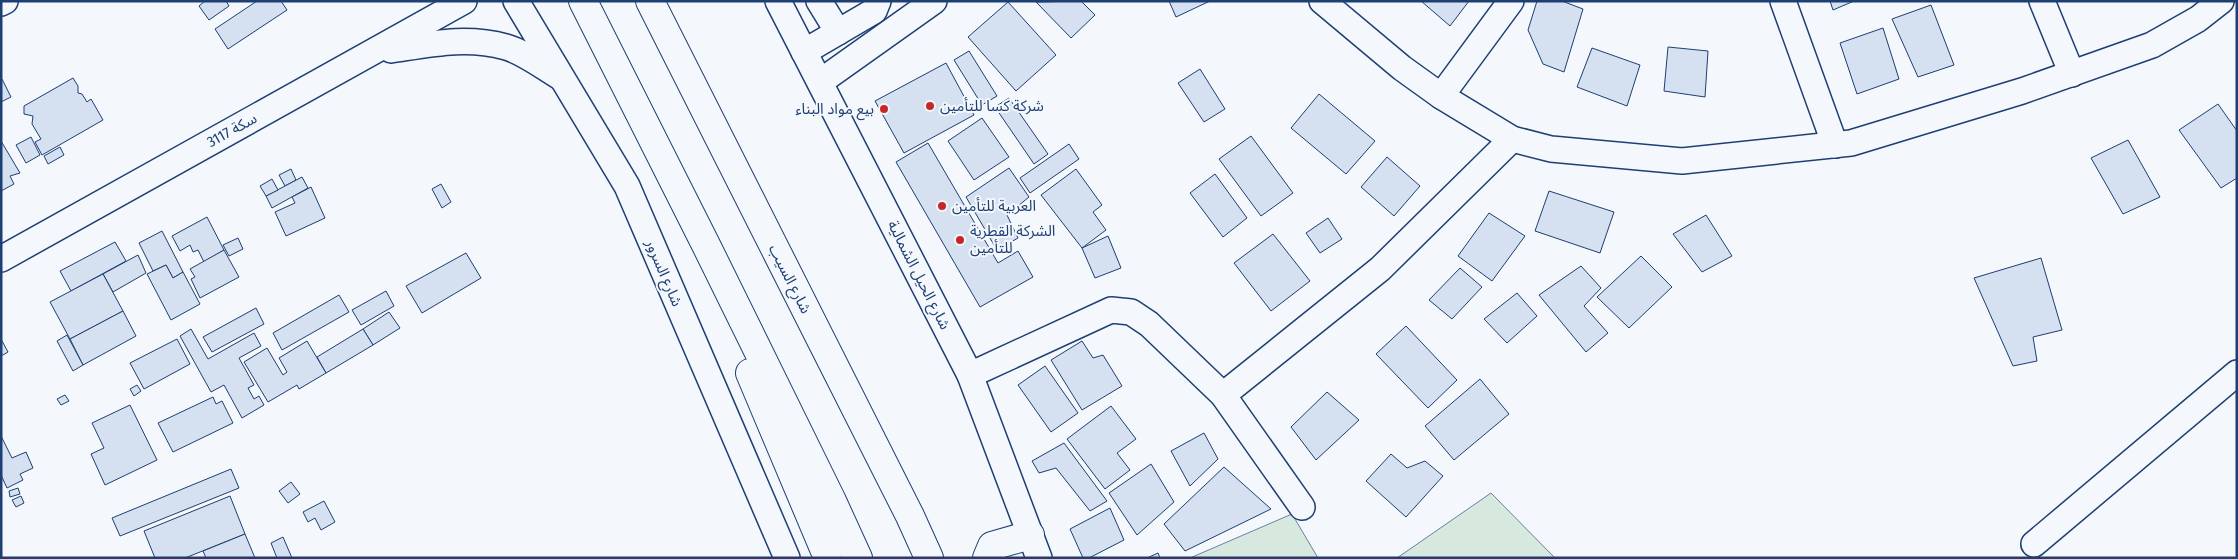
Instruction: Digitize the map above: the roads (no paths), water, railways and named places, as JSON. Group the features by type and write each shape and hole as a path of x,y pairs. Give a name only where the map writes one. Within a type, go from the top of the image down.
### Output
{"highway":[{"path":"583,1 832,501 858,558"},
{"name":"شارع السيب","path":"650,1 910,516 929,558"},
{"path":"707,248 712,281 828,558"},
{"path":"987,558 992,546 1034,546"}],"street":[{"path":"1,3 5,1"},
{"path":"423,24 435,1"},
{"name":"سكة 3117","path":"1,260 464,1"},
{"name":"شارع السرور","path":"516,1 627,186 787,558"},
{"name":"شارع الحيل الشمالية","path":"778,1 970,375 1034,546"},
{"path":"819,1 838,32"},
{"path":"804,52 874,11 878,1"},
{"path":"820,82 934,1"},
{"path":"1322,1 1402,68 1441,96 1512,138 1551,149 1682,161 1851,143 2072,74 2152,45 2198,19 2221,1"},
{"path":"1441,96 1511,1"},
{"path":"1783,1 1835,145"},
{"path":"2042,1 2072,74"},
{"path":"372,53 428,43 471,41 507,48 562,78"},
{"path":"1223,394 1380,269 1512,138"},
{"path":"970,375 1111,310 1131,312 1149,324 1223,394 1302,507"},
{"path":"2034,544 2237,373"}],"place":[{"name":"شركة كسا للتأمين","path":"930,106"},
{"name":"بيع مواد البناء","path":"884,109"},
{"name":"العربية للتأمين","path":"942,206"},
{"name":"الشركة القطرية للتأمين","path":"960,240"}]}
